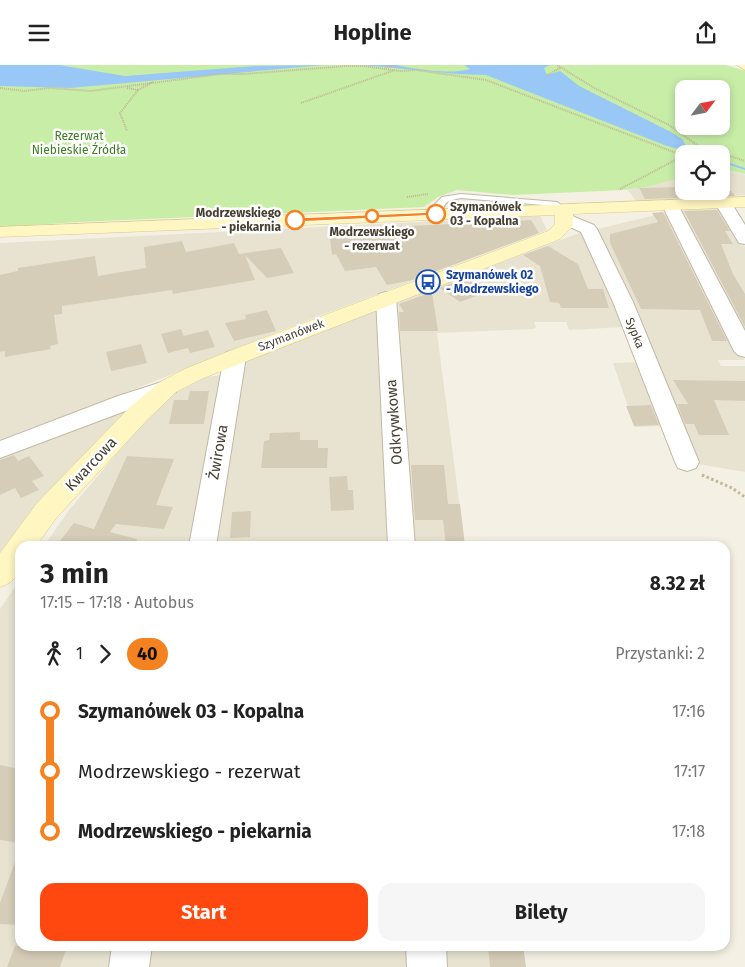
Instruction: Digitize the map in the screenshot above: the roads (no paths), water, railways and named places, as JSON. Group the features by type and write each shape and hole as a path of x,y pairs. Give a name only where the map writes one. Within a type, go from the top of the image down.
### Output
{"street":[{"path":"0,232 436,214 564,213 670,205 745,202"},
{"path":"723,203 745,239"},
{"path":"670,205 745,351"},
{"name":"Szymanówek","path":"0,450 126,401 168,387 193,374 386,298 554,235 564,226 564,213"},
{"name":"Sypka","path":"564,213 588,229 623,302 687,462"},
{"name":"Odkrywkowa","path":"386,298 402,541"},
{"name":"Żwirowa","path":"203,541 235,357"},
{"name":"Kwarcowa","path":"25,541 48,510 138,414 168,387"},
{"name":"Kwarcowa","path":"0,575 15,554"},
{"path":"129,967 131,951"},
{"path":"426,951 427,967"}],"water":[{"path":"0,65 59,65 125,76 255,66 324,65 70,88 0,86"},
{"path":"362,65 394,65 432,71 461,71 470,69 464,65 550,65 544,68 547,75 560,71 579,86 671,132 682,139 686,145 675,145 675,148 667,146 486,75 458,74"}],"waterway":[{"path":"730,164 745,169"}],"place":[{"name":"Szymanówek 03 - Kopalna","path":"436,214"},
{"name":"Modrzewskiego - rezerwat","path":"372,216"},
{"name":"Modrzewskiego - piekarnia","path":"295,220"},
{"name":"Szymanówek 02 - Modrzewskiego","path":"428,282"}],"park label":[{"name":"Rezerwat Niebieskie Źródła","path":"79,143"}]}
